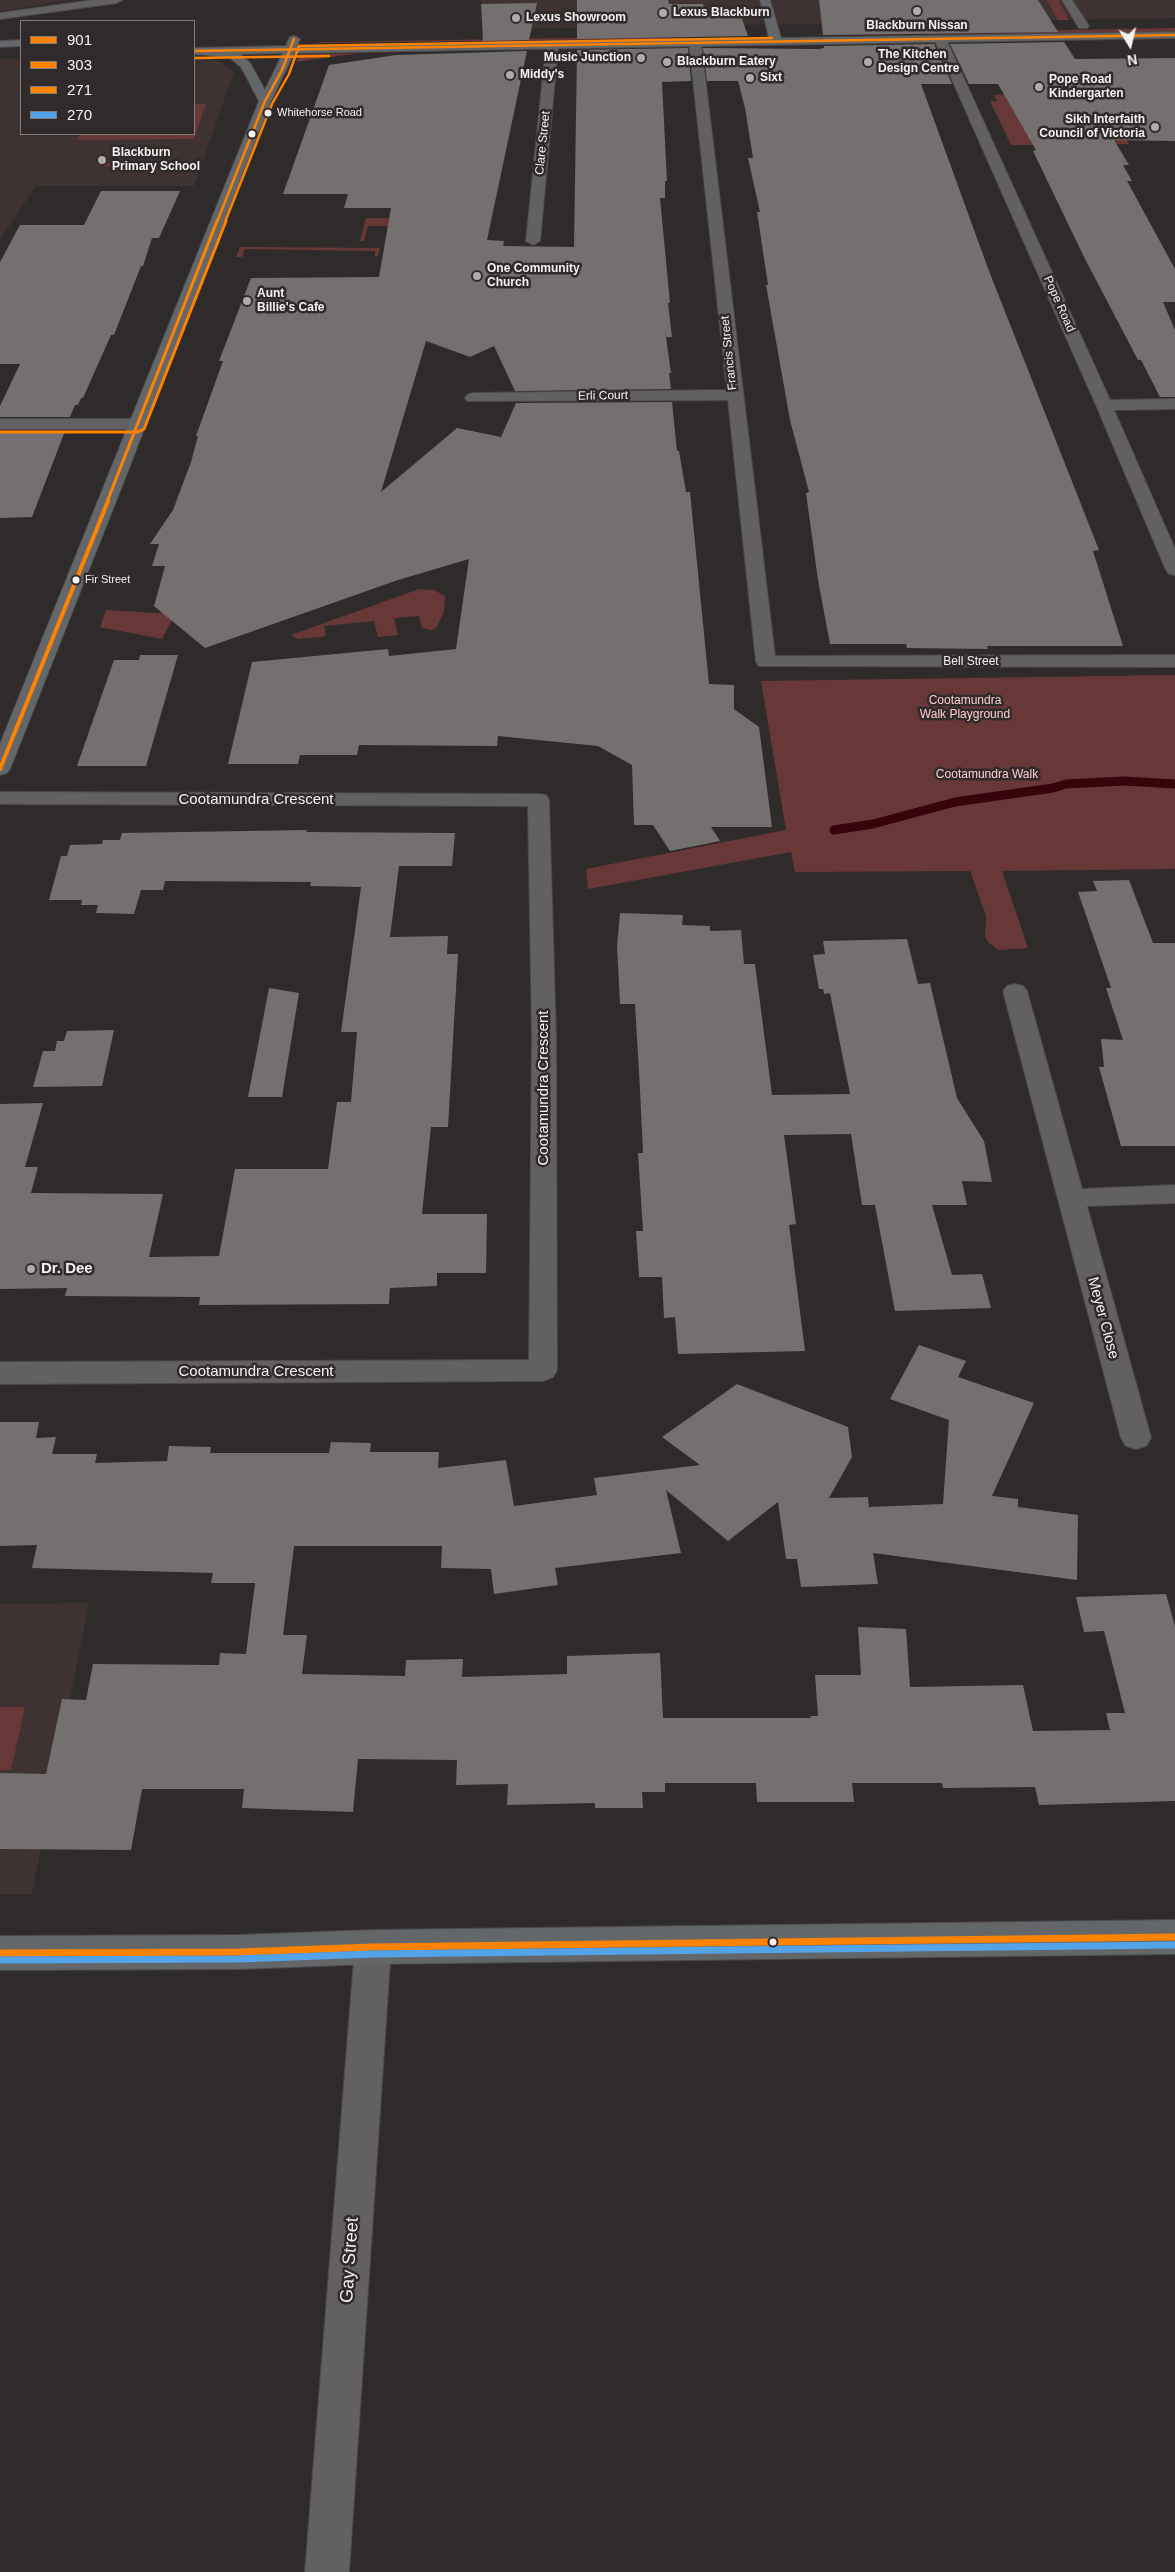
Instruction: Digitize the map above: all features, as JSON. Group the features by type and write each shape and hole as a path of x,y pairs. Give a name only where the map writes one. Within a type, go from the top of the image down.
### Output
{"main road":[{"path":"765,0 774,37"},
{"path":"195,51 217,51 292,44 774,37 1083,26 1175,25"},
{"path":"195,41 395,48 695,43 774,37 940,39 1175,35"},
{"path":"0,44 20,43"},
{"path":"0,769 265,101 282,70 292,44"},
{"path":"282,70 308,62 395,48"},
{"path":"217,51 233,54 246,65 265,101"},
{"path":"0,54 20,54"},
{"path":"0,1953 239,1952 373,1947 592,1946 1175,1937"}],"street":[{"path":"0,22 117,0"},
{"path":"1067,0 1083,26"},
{"path":"0,16 62,9"},
{"name":"Pope Road","path":"940,39 1104,405 1175,570"},
{"name":"Francis Street","path":"695,43 766,662"},
{"name":"Clare Street","path":"533,241 552,46"},
{"name":"Erli Court","path":"473,398 734,395"},
{"path":"1104,405 1175,404"},
{"path":"0,424 138,424"},
{"name":"Bell Street","path":"766,662 1175,661"},
{"name":"Cootamundra Crescent","path":"0,798 538,800 544,1038 543,1370 0,1372"},
{"name":"Meyer Close","path":"1015,990 1136,1438"},
{"path":"1071,1198 1175,1194"},
{"name":"Gay Street","path":"327,2572 373,1947"}],"shaded area":[{"path":"0,0 69,0 0,11"},
{"path":"481,0 1175,0 1175,18 483,29"},
{"name":"Blackburn Primary School","path":"209,58 223,63 234,72 194,186 36,186 0,240 0,59 20,59 20,135 195,135 195,59"},
{"path":"89,1603 32,1894 0,1894 0,1604"}],"green space":[{"path":"1047,0 1058,0 1069,20 1058,20"},
{"path":"1175,28 1175,32 802,35"},
{"path":"568,38 740,38 317,43 321,42"},
{"path":"360,53 296,62 300,54"},
{"path":"1012,94 1102,100 1129,144 1011,145 990,101 997,101 994,95"},
{"path":"195,104 206,104 194,139 77,140 80,135 195,135"},
{"path":"99,163 174,163 172,167 97,166"},
{"path":"366,218 513,219 390,219 389,226 368,226 364,241 360,241"},
{"path":"240,247 380,248 378,256 375,256 375,251 245,249 242,257 236,257"},
{"path":"419,589 434,590 445,596 444,612 436,628 431,630 422,628 419,616 394,618 398,635 378,637 374,621 324,626 326,635 322,637 297,639 291,635"},
{"path":"106,610 175,614 162,639 100,627"},
{"name":"Cootamundra Walk","path":"1175,675 1175,869 1002,871 1028,948 998,950 988,942 985,936 986,916 970,871 795,872 791,852 588,889 586,869 786,830 761,681"},
{"path":"0,1707 25,1707 11,1770 0,1770"}],"building":[{"path":"577,0 668,0 669,4 703,4 706,15 741,16 748,36 577,39"},
{"path":"819,0 1038,0 1058,32 823,35"},
{"name":"Lexus Showroom","path":"537,3 529,40 483,41 481,4"},
{"path":"1064,42 1075,59 1175,58 1175,141 1114,140 1129,165 1123,165 1132,181 1127,181 1175,269 1175,302 1163,302 1175,330 1175,397 1160,397 1141,360 1138,360 1085,259 1033,151 1036,150 998,84 969,84 950,44"},
{"path":"934,44 952,84 921,84 989,271 1099,550 1093,551 1123,646 987,646 988,649 907,648 906,644 830,644 818,580 806,493 809,492 790,420 766,285 768,285 757,212 760,212 748,158 753,158 745,108 738,81 707,81 703,48 819,49 824,48 824,46"},
{"path":"688,48 691,81 662,82 667,181 665,181 665,198 660,198 672,337 666,337 671,373 669,373 671,389 515,391 494,346 470,357 426,341 381,492 457,428 501,437 516,403 672,402 677,451 679,451 686,492 690,492 709,684 734,685 734,709 759,727 772,827 711,827 720,841 670,851 653,825 634,825 632,765 598,746 498,736 497,746 359,745 357,755 300,755 298,764 228,764 252,662 388,649 389,656 456,649 469,559 398,580 205,648 154,606 165,566 152,566 159,544 150,544 173,510 191,462 198,436 196,436 223,361 219,361 251,278 379,277 391,208 344,208 348,194 283,194 329,65 396,55 527,51 487,240 504,241 503,246 574,247 577,50"},
{"path":"101,191 180,191 159,238 152,238 143,266 141,266 114,335 111,335 83,398 81,398 78,405 75,405 70,417 0,417 0,406 20,364 0,364 0,262 20,225 84,225"},
{"path":"0,431 65,431 32,517 0,518"},
{"path":"140,655 178,655 146,766 77,766 114,660 139,660"},
{"path":"307,830 306,832 455,833 452,866 399,866 390,937 448,936 447,954 458,954 448,1127 431,1127 422,1214 487,1214 486,1273 437,1273 437,1286 390,1288 389,1304 199,1305 200,1297 65,1296 67,1288 0,1289 0,1104 43,1103 25,1167 38,1167 31,1193 163,1194 149,1257 219,1256 235,1169 328,1169 337,1102 351,1102 357,1032 341,1032 361,887 310,886 311,882 165,881 163,890 141,890 134,914 96,913 98,905 81,905 82,900 49,900 61,856 67,856 70,845 102,844 103,840 120,840 122,833"},
{"path":"1129,880 1153,943 1175,943 1175,1146 1121,1146 1099,1067 1104,1067 1101,1039 1123,1040 1106,988 1111,988 1078,892 1097,891 1093,881"},
{"path":"620,913 683,915 682,925 710,926 710,931 741,930 744,964 755,964 772,1095 850,1094 830,993 824,994 823,989 819,989 813,955 825,954 823,941 907,939 918,984 930,983 957,1098 984,1141 992,1182 962,1181 967,1205 932,1205 952,1275 982,1274 991,1308 895,1311 875,1205 862,1205 851,1134 784,1135 796,1224 789,1225 805,1351 678,1354 675,1317 664,1318 662,1277 639,1277 636,1231 643,1231 638,1153 643,1153 640,1090 635,1004 620,1004 617,946"},
{"path":"269,988 299,993 282,1097 248,1097"},
{"path":"114,1030 102,1086 33,1087 43,1051 55,1051 57,1041 64,1041 67,1031"},
{"path":"919,1345 966,1361 958,1377 1034,1403 992,1496 1018,1499 1018,1507 1078,1515 1077,1580 873,1553 878,1584 801,1587 797,1559 786,1559 778,1502 728,1541 666,1490 681,1553 555,1568 558,1585 494,1594 491,1569 441,1568 442,1546 294,1546 283,1635 307,1635 302,1674 405,1676 406,1660 463,1659 462,1677 567,1674 567,1656 660,1653 663,1718 811,1718 810,1716 818,1716 815,1675 861,1675 858,1627 906,1629 910,1687 1023,1685 1033,1731 1110,1730 1106,1713 1125,1713 1104,1631 1084,1632 1076,1597 1166,1594 1175,1626 1175,1801 1039,1805 1035,1787 943,1788 942,1783 852,1783 854,1802 757,1802 756,1783 665,1783 665,1792 642,1792 643,1808 595,1808 595,1803 507,1805 508,1784 456,1785 457,1760 358,1759 353,1812 242,1808 244,1789 142,1789 131,1850 0,1849 0,1773 46,1774 62,1699 86,1700 93,1664 219,1665 220,1653 246,1654 255,1583 211,1583 213,1573 32,1568 37,1545 0,1546 0,1422 39,1422 36,1438 56,1437 52,1454 97,1454 95,1463 167,1461 169,1446 211,1447 210,1453 329,1453 331,1442 371,1443 370,1452 439,1452 438,1468 506,1460 514,1506 597,1495 594,1478 700,1465 662,1437 737,1384 848,1427 852,1457 829,1498 868,1497 869,1507 943,1504 949,1420 890,1399"}],"waterway":[{"path":"834,830 873,824 955,802 1053,788 1066,784 1124,781 1175,784"}],"transit line":[{"name":"901","path":"195,51 1175,35"},
{"name":"271","path":"0,432 138,432 144,429 272,104 289,74 299,46 772,38"},
{"name":"901","path":"0,769 120,471 231,185 265,101 282,70 294,39"},
{"name":"271","path":"195,58 329,56"},
{"name":"303","path":"0,1953 239,1952 373,1947 1175,1937"},
{"name":"270","path":"0,1960 239,1959 373,1954 1175,1945"}],"place":[{"name":"Blackburn Nissan","path":"917,11"},
{"name":"Lexus Blackburn","path":"663,13"},
{"name":"Lexus Showroom","path":"516,18"},
{"name":"Music Junction","path":"641,58"},
{"name":"Blackburn Eatery","path":"667,62"},
{"name":"The Kitchen Design Centre","path":"868,62"},
{"name":"Middy's","path":"510,75"},
{"name":"Sixt","path":"750,78"},
{"name":"Pope Road Kindergarten","path":"1039,87"},
{"name":"Whitehorse Road","path":"268,113"},
{"name":"Sikh Interfaith Council of Victoria","path":"1155,127"},
{"name":"Blackburn Primary School","path":"102,160"},
{"name":"One Community Church","path":"477,276"},
{"name":"Aunt Billie's Cafe","path":"247,301"},
{"name":"Fir Street","path":"76,580"},
{"name":"Dr. Dee","path":"31,1269"}],"park label":[{"name":"Cootamundra Walk Playground","path":"965,708"}]}
